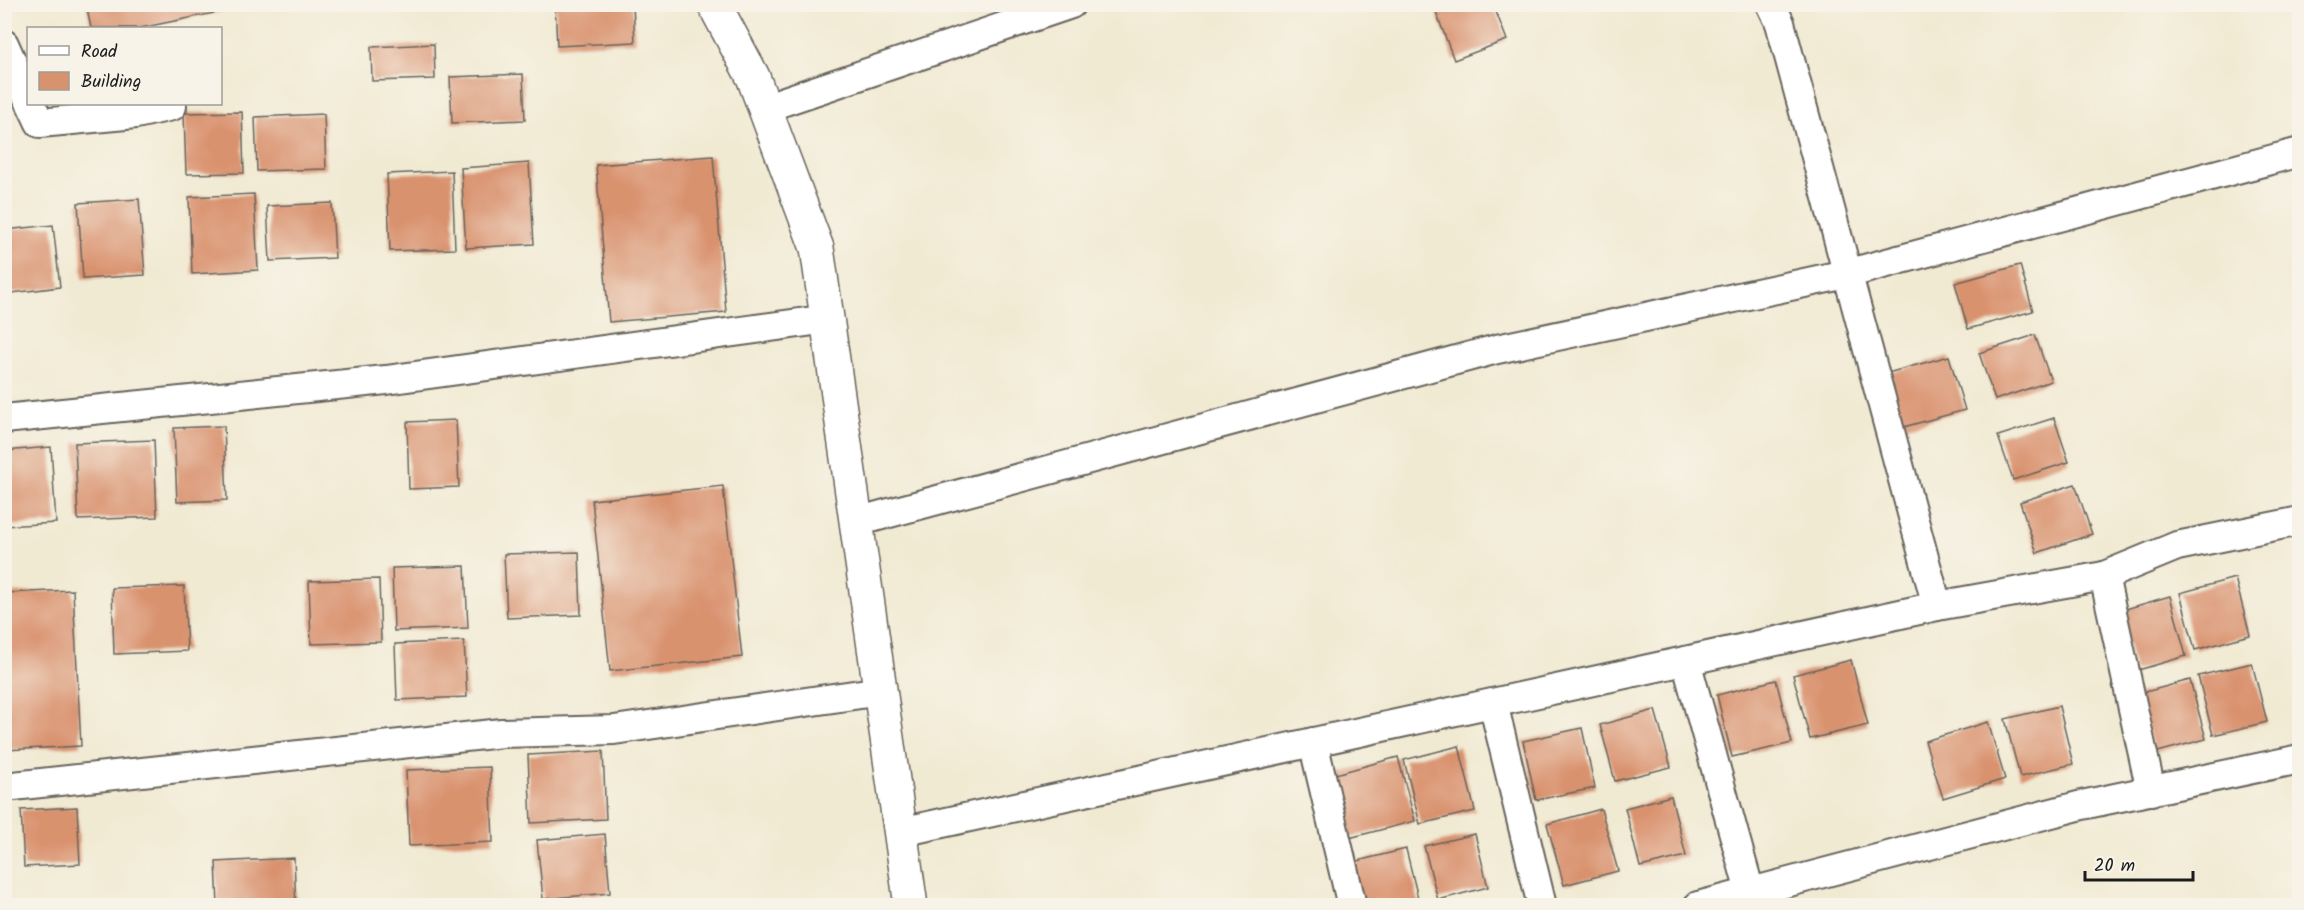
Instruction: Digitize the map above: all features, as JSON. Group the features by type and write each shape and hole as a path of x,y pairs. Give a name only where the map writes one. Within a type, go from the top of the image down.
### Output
{"street":[{"path":"714,4 753,78 818,248 911,906"},
{"path":"764,108 1071,4"},
{"path":"1771,4 1780,23 1937,606"},
{"path":"4,44 27,96"},
{"path":"31,105 40,123 136,114 172,106"},
{"path":"856,522 1497,349 1846,274 2300,152"},
{"path":"4,419 386,380 828,319"},
{"path":"901,832 1937,606 2104,576 2177,546 2298,527"},
{"path":"2104,576 2151,791"},
{"path":"1686,661 1750,892"},
{"path":"4,787 502,733 614,730 881,690"},
{"path":"1493,703 1542,906"},
{"path":"1313,742 1352,906"},
{"path":"1698,906 2082,805 2300,759"}],"building":[{"path":"86,4 249,4 249,6 145,27 91,27"},
{"path":"555,4 633,4 635,42 557,46"},
{"path":"1433,4 1493,4 1507,40 1454,60"},
{"path":"434,44 435,79 372,81 371,47"},
{"path":"523,74 525,120 452,123 450,77"},
{"path":"242,112 244,173 186,174 184,113"},
{"path":"324,114 326,169 257,171 255,117"},
{"path":"713,156 726,312 609,322 596,165"},
{"path":"529,163 534,244 466,248 461,168"},
{"path":"452,171 455,249 390,251 387,174"},
{"path":"254,194 258,270 192,274 189,197"},
{"path":"139,199 145,275 83,279 78,203"},
{"path":"332,203 335,258 270,261 267,206"},
{"path":"53,225 60,287 4,294 4,230"},
{"path":"2020,265 2033,311 1968,329 1955,283"},
{"path":"2035,335 2051,381 1995,400 1979,353"},
{"path":"1949,356 1965,410 1900,428 1884,374"},
{"path":"2054,418 2069,462 2013,480 1998,436"},
{"path":"456,420 459,487 409,489 407,422"},
{"path":"224,426 227,500 177,502 174,428"},
{"path":"154,440 157,517 78,520 75,443"},
{"path":"51,447 56,523 4,526 4,451"},
{"path":"2075,484 2092,534 2037,553 2020,502"},
{"path":"723,486 742,657 610,671 592,500"},
{"path":"579,552 581,615 507,618 504,554"},
{"path":"465,566 468,628 394,631 392,568"},
{"path":"2235,578 2250,635 2195,650 2180,593"},
{"path":"379,579 381,642 311,644 309,581"},
{"path":"184,586 187,651 114,654 112,588"},
{"path":"73,590 81,746 5,750 5,593"},
{"path":"2170,596 2186,656 2135,671 2119,611"},
{"path":"464,641 467,697 397,700 395,644"},
{"path":"1851,660 1868,725 1810,739 1793,675"},
{"path":"2252,663 2267,722 2213,735 2198,676"},
{"path":"1776,680 1792,743 1732,757 1717,695"},
{"path":"2190,680 2206,739 2154,753 2138,694"},
{"path":"2059,706 2073,764 2020,777 2005,719"},
{"path":"1655,710 1671,767 1615,781 1600,725"},
{"path":"1988,722 2005,779 1943,798 1925,741"},
{"path":"1582,728 1595,788 1536,800 1523,741"},
{"path":"1459,746 1475,811 1420,824 1404,760"},
{"path":"603,751 606,819 531,823 528,755"},
{"path":"1398,757 1415,821 1349,838 1332,775"},
{"path":"490,767 493,842 409,846 406,770"},
{"path":"1671,796 1686,856 1640,867 1625,808"},
{"path":"77,807 80,864 24,867 21,810"},
{"path":"1601,809 1618,871 1564,885 1547,824"},
{"path":"605,834 610,893 543,899 537,840"},
{"path":"1475,834 1488,887 1438,900 1424,846"},
{"path":"1406,849 1420,906 1355,906 1345,864"},
{"path":"294,858 296,906 218,906 216,862"}]}
